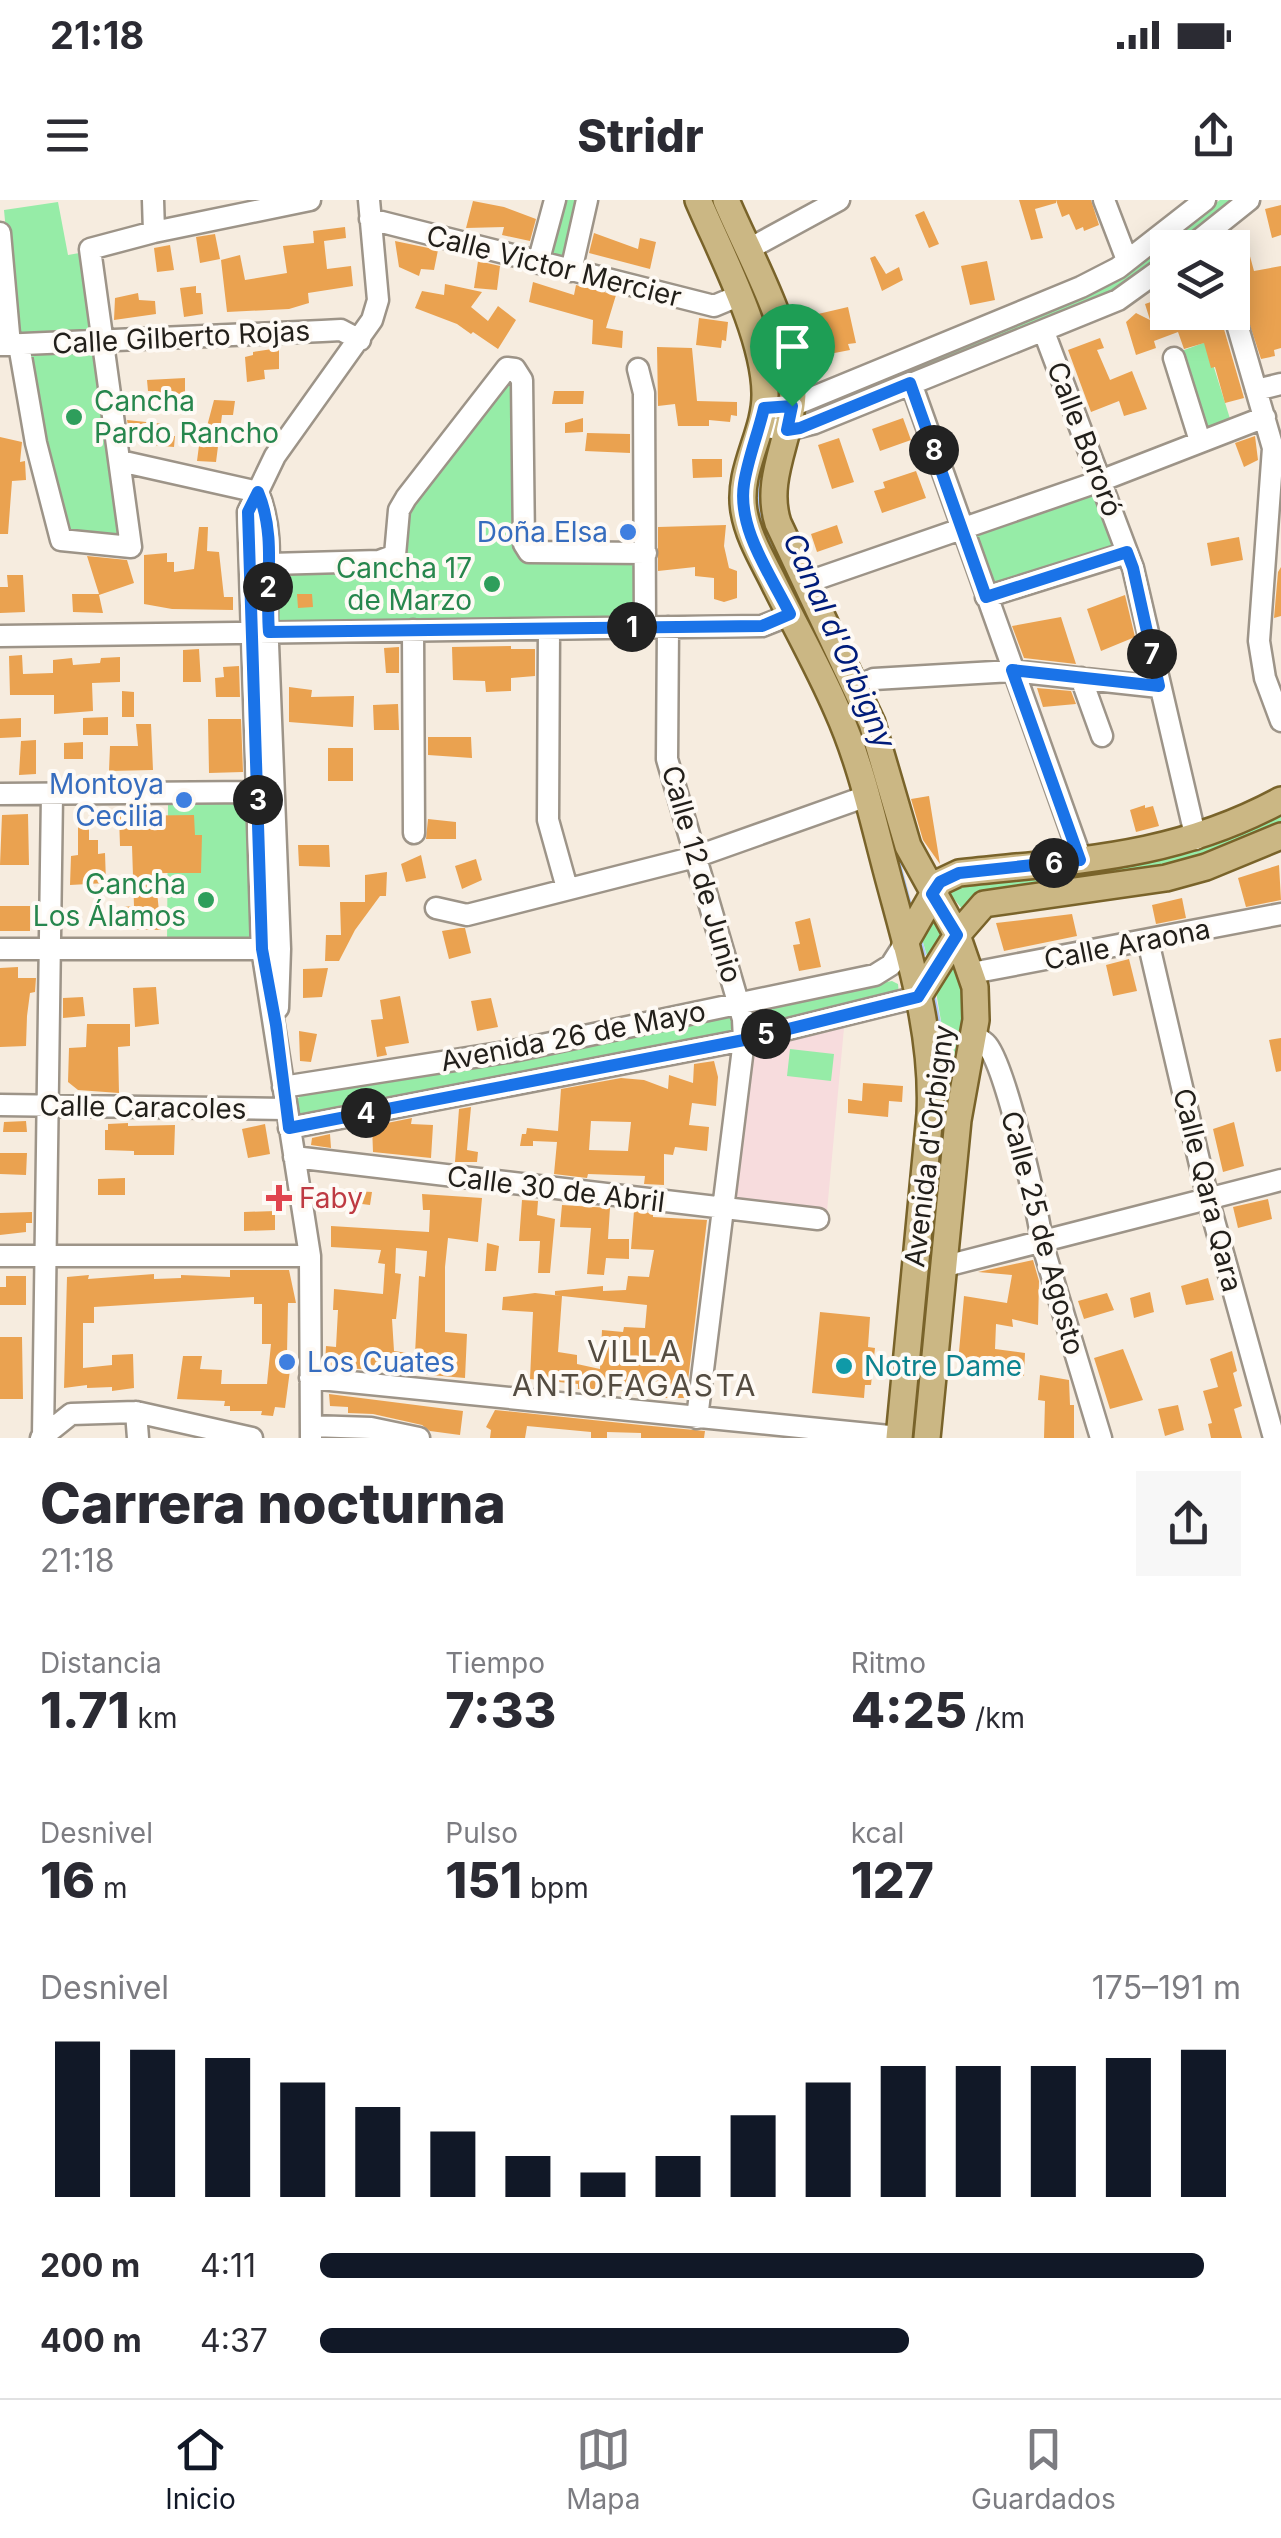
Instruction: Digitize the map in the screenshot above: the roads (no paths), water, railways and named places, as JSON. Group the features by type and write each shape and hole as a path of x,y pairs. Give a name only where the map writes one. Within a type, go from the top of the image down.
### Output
{"main road":[{"name":"Avenida d'Orbigny","path":"698,200 756,342 764,376 762,417 745,476 744,510 758,551 836,708 866,796 926,1034 931,1090 899,1438"},
{"name":"Avenida d'Orbigny","path":"726,200 787,350 793,374 790,418 772,488 772,507 856,687 884,760 908,846 957,935 972,973 976,1020 958,1120 927,1438"},
{"path":"904,943 940,882 959,873 1127,854 1196,838 1281,800"},
{"path":"918,997 977,908 995,900 1166,878 1206,867 1281,836"}],"street":[{"path":"153,200 154,232"},
{"path":"0,232 10,345 61,540 131,547 90,250 154,232 310,200"},
{"path":"538,264 555,200"},
{"path":"571,270 587,200"},
{"path":"747,250 840,200"},
{"path":"1104,200 1127,260"},
{"path":"790,418 1081,287 1127,260 1205,200"},
{"path":"1221,230 1249,200"},
{"path":"370,209 378,300 372,320 275,456 248,512 260,633 276,1025 310,1256 311,1432 371,1428 420,1438"},
{"name":"Calle Victor Mercier","path":"370,209 538,264 714,306 738,296"},
{"path":"762,417 816,423 1118,300 1150,277"},
{"name":"Calle Gilberto Rojas","path":"10,345 341,330 360,340"},
{"path":"1239,330 1273,448 1272,570 1259,641 1266,678 1281,721"},
{"name":"Calle Bororó","path":"1044,332 1127,552 1196,838"},
{"path":"1174,358 1200,440"},
{"path":"270,564 379,561 395,555 399,510 406,498 507,368 514,369 522,380 524,544 529,552 646,552"},
{"path":"638,370 644,393 645,627"},
{"path":"910,383 1080,860"},
{"path":"1256,390 1281,384"},
{"path":"805,583 1100,481 1265,417"},
{"path":"120,460 258,492"},
{"path":"258,492 266,512 270,564 260,633"},
{"path":"986,597 1127,552"},
{"path":"0,636 762,626 790,614"},
{"name":"Calle 12 de Junio","path":"668,627 667,759 740,1003 744,1040 697,1418"},
{"path":"549,629 548,820 567,888"},
{"path":"413,630 414,833"},
{"path":"856,687 874,679 1012,670 1159,686"},
{"path":"1081,678 1102,736"},
{"path":"0,794 266,792"},
{"path":"42,1437 52,794"},
{"path":"436,908 467,914 694,857 866,796"},
{"name":"Calle Araona","path":"972,973 1281,914"},
{"name":"Calle Qara Qara","path":"1148,941 1208,1199 1274,1438"},
{"name":"Avenida 26 de Mayo","path":"283,1086 512,1052 875,975 891,965 904,943"},
{"path":"0,949 271,949"},
{"name":"Avenida 26 de Mayo","path":"287,1118 744,1040 918,997"},
{"name":"Calle 25 de Agosto","path":"974,1037 989,1048 1000,1075 1039,1214 1042,1243 1101,1438"},
{"name":"Calle Caracoles","path":"0,1105 287,1118"},
{"name":"Calle 30 de Abril","path":"294,1157 818,1219"},
{"path":"942,1268 1281,1180"},
{"path":"0,1256 310,1256"},
{"path":"310,1378 697,1418 802,1434 899,1438"},
{"path":"42,1437 71,1414 136,1412 252,1438"},
{"path":"136,1412 138,1438"}],"waterway":[{"name":"Canal d'Orbigny","path":"728,235 742,267"},
{"name":"Canal d'Orbigny","path":"758,309 774,350 780,391"},
{"name":"Canal d'Orbigny","path":"768,448 761,486 762,523 836,676"},
{"name":"Canal d'Orbigny","path":"853,712 864,740"},
{"name":"Canal d'Orbigny","path":"884,807 911,909"},
{"name":"Canal d'Orbigny","path":"920,939 924,954"},
{"name":"Canal d'Orbigny","path":"914,1438 947,1098 946,1057 933,993"}],"place":[{"name":"Cancha Pardo Rancho","path":"74,417"},
{"name":"Doña Elsa","path":"628,532"},
{"name":"Cancha 17 de Marzo","path":"492,584"},
{"name":"Montoya Cecilia","path":"184,800"},
{"name":"Cancha Los Álamos","path":"206,900"},
{"name":"Faby","path":"279,1198"},
{"name":"Los Cuates","path":"287,1362"},
{"name":"Notre Dame","path":"844,1366"}],"district":[{"name":"VILLA ANTOFAGASTA","path":"635,1369"}]}
